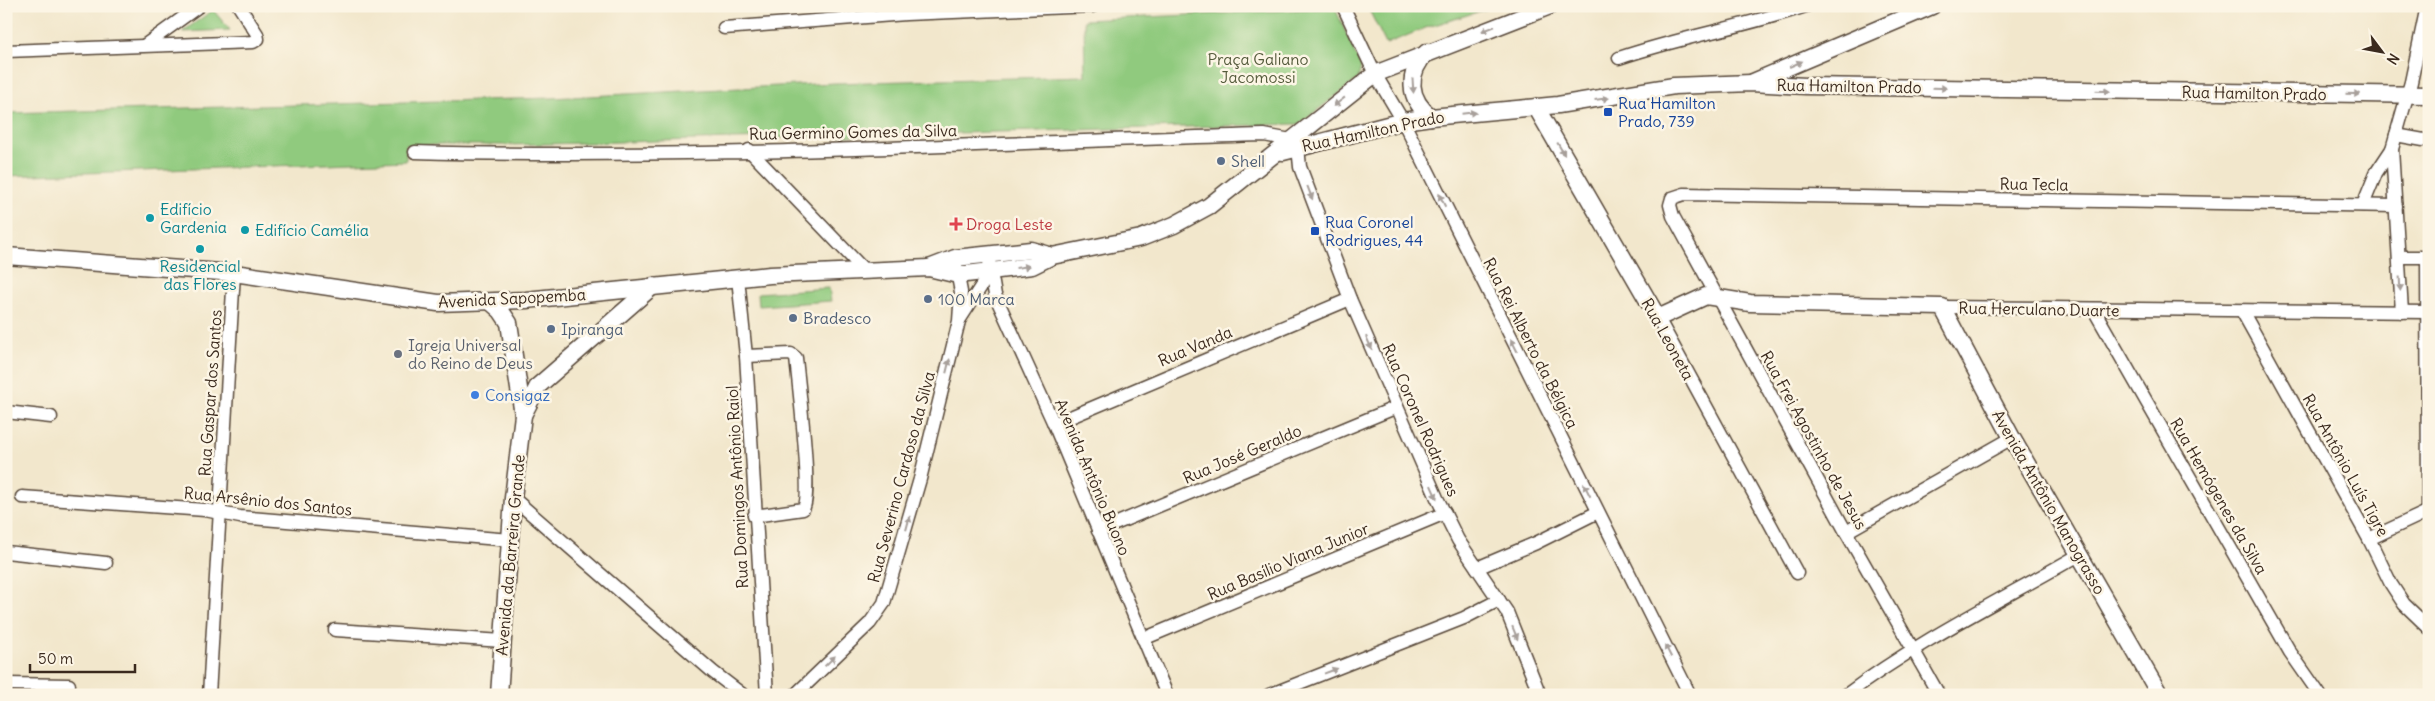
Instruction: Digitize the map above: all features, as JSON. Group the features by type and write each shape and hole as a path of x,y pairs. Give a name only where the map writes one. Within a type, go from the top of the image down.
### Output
{"main road":[{"name":"Avenida Sapopemba","path":"6,256 234,273 426,302 526,300 738,278 929,268 958,275 1032,266 1052,256 1141,238 1174,225 1209,206 1298,139 1374,74 1550,6"},
{"path":"1751,83 1932,6"},
{"path":"1427,52 1415,68 1411,86 1414,98 1422,109 1432,117"},
{"name":"Rua Hamilton Prado","path":"1298,139 1356,135 1404,121 1608,99 1674,86 1751,83 1806,86 2429,95"},
{"name":"Rua Leoneta","path":"1536,107 1658,318"},
{"name":"Avenida Sapopemba","path":"929,268 955,258 988,254 1031,250 1052,256"},
{"name":"Avenida da Barreira Grande","path":"523,415 533,392 545,378 653,286"},
{"path":"607,291 618,303 617,318"},
{"name":"Rua Herculano Duarte","path":"1658,318 1700,297 1750,303 1942,307"},
{"path":"491,302 502,312 509,323 526,300"},
{"name":"Avenida Antônio Manograsso","path":"1942,307 2012,438 2160,695"},
{"name":"Avenida da Barreira Grande","path":"499,695 513,498 523,415 509,323"},
{"path":"517,372 530,380 545,378"}],"street":[{"path":"144,45 199,6"},
{"path":"6,51 249,43 258,39 256,31 239,6"},
{"path":"724,28 903,10 1093,6"},
{"name":"Rua Rei Alberto da Bélgica","path":"1343,6 1374,74 1404,121 1690,695"},
{"path":"1619,58 1806,6"},
{"path":"2363,205 2376,173 2392,149 2407,95 2427,6"},
{"name":"Rua Germino Gomes da Silva","path":"415,152 531,156 1093,142 1264,135 1298,139"},
{"path":"2396,135 2429,141"},
{"name":"Rua Coronel Rodrigues","path":"1298,139 1300,167 1350,299 1397,407 1458,540 1507,612 1540,695"},
{"path":"2392,149 2402,312"},
{"path":"749,150 865,271"},
{"name":"Rua Tecla","path":"1672,198 1684,194 2396,206"},
{"name":"Rua Frei Agostinho de Jesus","path":"1672,198 1670,205 1673,216 1717,298 1846,532 1939,695"},
{"name":"Avenida Antônio Buono","path":"988,254 995,295 1054,424 1167,695"},
{"path":"2369,539 2428,511 2428,257 2398,257"},
{"name":"Rua Severino Cardoso da Silva","path":"795,695 870,623 884,602 920,479 959,322 960,292 955,258"},
{"name":"Rua Severino Cardoso da Silva","path":"959,322 991,271"},
{"name":"Rua Gaspar dos Santos","path":"209,695 234,273"},
{"name":"Rua Domingos Antônio Raiol","path":"738,278 746,356 754,516 767,695"},
{"name":"Rua Vanda","path":"1054,424 1350,299"},
{"name":"Rua Herculano Duarte","path":"1942,307 2427,312"},
{"name":"Rua Hemógenes da Silva","path":"2094,310 2268,615 2290,652 2320,695"},
{"name":"Rua Antônio Luís Tigre","path":"2242,311 2369,539 2391,584 2404,604 2429,628"},
{"name":"Rua Leoneta","path":"1658,318 1797,573"},
{"path":"746,356 791,354 796,358 806,472 807,504 804,510 754,516"},
{"name":"Rua José Geraldo","path":"1098,531 1397,407"},
{"path":"6,412 51,418"},
{"path":"1846,532 2012,438"},
{"name":"Rua Arsênio dos Santos","path":"22,497 510,540"},
{"path":"513,498 713,672 743,695"},
{"path":"1477,568 1536,543 1598,512"},
{"name":"Rua Basílio Viana Junior","path":"1144,639 1444,513"},
{"path":"6,552 106,563"},
{"path":"1846,695 1875,673 1914,649 2079,555"},
{"path":"1269,695 1464,618 1499,600"},
{"path":"335,630 503,641"},
{"path":"6,684 69,685"}],"green space":[{"path":"1367,6 1497,6 1428,27 1386,44"},
{"name":"Praça Galiano Jacomossi","path":"1335,8 1361,67 1358,79 1299,124 508,145 406,145 406,161 6,176 6,113 551,98 835,83 1085,76 1084,20"},
{"path":"213,10 230,30 182,32"},
{"path":"829,288 831,301 759,306 758,293"}],"place":[{"name":"Rua Hamilton Prado, 739","path":"1608,112"},
{"name":"Shell","path":"1221,161"},
{"name":"Edifício Gardenia","path":"150,218"},
{"name":"Droga Leste","path":"956,224"},
{"name":"Edifício Camélia","path":"245,230"},
{"name":"Rua Coronel Rodrigues, 44","path":"1315,231"},
{"name":"Residencial das Flores","path":"200,249"},
{"name":"100 Marca","path":"928,299"},
{"name":"Bradesco","path":"793,318"},
{"name":"Ipiranga","path":"551,329"},
{"name":"Igreja Universal do Reino de Deus","path":"398,354"},
{"name":"Consigaz","path":"475,395"}]}
